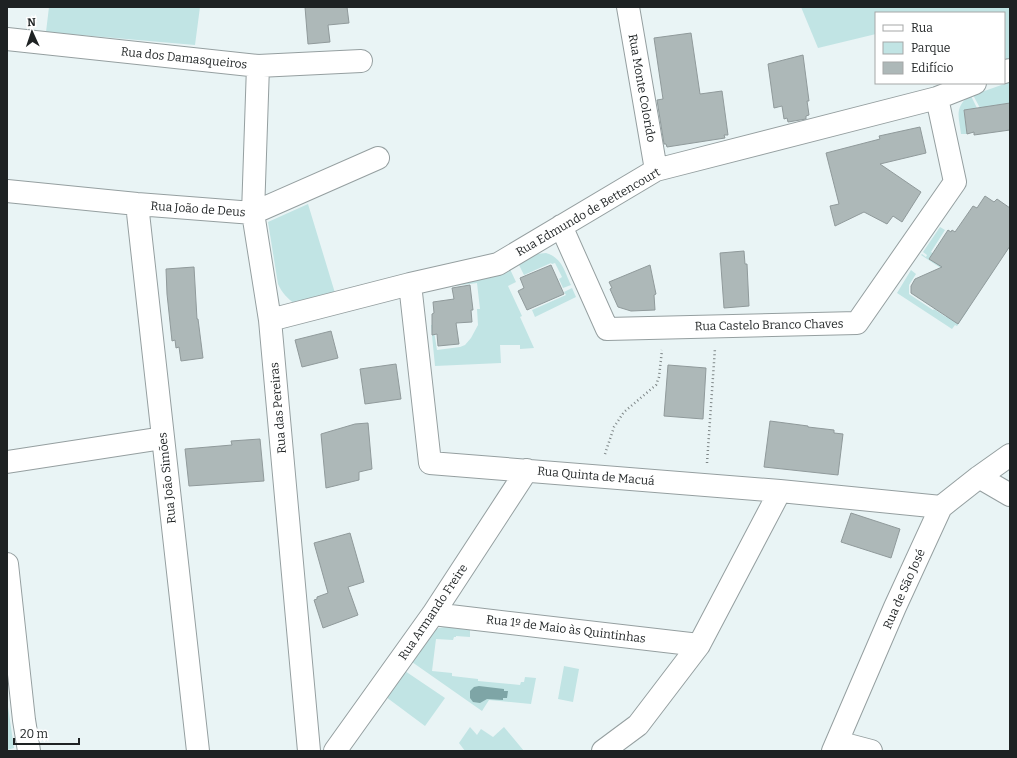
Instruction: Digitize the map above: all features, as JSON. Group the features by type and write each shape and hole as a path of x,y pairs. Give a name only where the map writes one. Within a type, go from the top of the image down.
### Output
{"street":[{"name":"Rua Monte Colorido","path":"628,7 656,170"},
{"name":"Rua dos Damasqueiros","path":"7,39 258,66 361,61"},
{"name":"Rua das Pereiras","path":"258,66 253,213 270,320 309,751"},
{"name":"Rua Edmundo de Bettencourt","path":"270,320 410,284 498,264 656,170 937,98 972,84"},
{"name":"Rua Castelo Branco Chaves","path":"561,226 607,329 857,323 955,182 937,98"},
{"name":"Rua João de Deus","path":"7,191 137,204 253,213 378,158"},
{"name":"Rua João Simões","path":"137,204 198,751"},
{"name":"Rua Quinta de Macuá","path":"410,284 430,463 780,491 941,507"},
{"path":"7,462 163,438"},
{"name":"Rua de São José","path":"835,746 895,607 941,507 1010,455"},
{"name":"Rua Armando Freire","path":"335,751 433,614 527,470"},
{"path":"979,477 1010,494"},
{"path":"603,751 638,725 699,645 780,491"},
{"path":"7,564 24,720 29,751"},
{"name":"Rua 1º de Maio às Quintinhas","path":"433,614 699,645"},
{"path":"835,746 871,751"}],"path":[{"path":"707,465 716,346"},
{"path":"602,460 614,427 624,412 656,385 659,377 662,348"}],"green space":[{"path":"49,7 200,7 195,45 46,32"},
{"path":"801,7 1010,7 1010,58 1005,60 1005,12 875,12 875,34 818,48"},
{"path":"1010,82 1010,111 1009,103 980,108 973,95"},
{"path":"971,96 977,108 964,110 967,134 961,134 959,109 964,100"},
{"path":"308,204 335,293 295,304 285,296 278,284 268,222"},
{"path":"940,227 945,230 931,252 971,278 992,273 984,285 973,278 965,284 921,255 922,254 926,257 927,255 923,252"},
{"path":"546,253 559,261 571,285 563,288 559,279 562,277 555,263 551,263 524,275 518,263 536,254"},
{"path":"509,267 516,282 508,286 522,316 520,317 534,348 520,349 520,345 500,345 501,363 435,366 431,325 433,325 437,350 465,345 471,338 478,325 477,309 480,309 477,283 454,286"},
{"path":"911,270 916,274 909,285 909,294 946,317 962,292 961,305 968,310 957,326 955,325 952,329 897,293"},
{"path":"572,288 576,297 535,317 532,310 566,295 564,292"},
{"path":"445,627 470,630 470,637 456,636 453,640 436,639 432,671 452,673 452,676 478,679 478,681 520,685 521,682 524,682 525,677 536,678 531,704 489,700 482,711 412,662 435,629"},
{"path":"564,666 579,669 573,702 558,699"},
{"path":"405,671 445,698 425,726 386,697"},
{"path":"7,700 14,748 7,750"},
{"path":"470,727 477,735 481,729 493,737 504,727 524,751 465,751 459,743"}],"shaded area":[{"path":"479,686 504,689 504,691 508,691 507,698 503,698 503,700 487,699 480,703 473,702 470,698 470,691 474,687"}],"building":[{"path":"305,7 347,7 349,23 328,25 330,42 308,44"},
{"path":"691,33 700,94 722,91 728,135 724,135 725,138 667,147 666,144 664,144 657,100 663,99 654,38"},
{"path":"803,55 809,101 807,101 809,115 806,116 806,119 788,122 787,118 784,119 782,106 774,108 768,64"},
{"path":"1010,103 1010,130 974,135 974,132 967,134 964,110"},
{"path":"920,127 926,153 880,164 921,192 902,222 893,216 887,224 864,212 835,226 830,206 839,204 826,153 880,139 879,136"},
{"path":"985,196 994,202 997,199 1010,208 1010,246 958,324 911,293 911,286 915,279 942,267 929,259 948,230 955,232 973,206 977,208"},
{"path":"744,251 745,264 747,264 749,306 724,308 720,253"},
{"path":"551,265 564,294 527,310 518,291 524,288 520,278"},
{"path":"650,265 656,294 654,295 655,310 631,311 618,307 610,289 612,288 609,282"},
{"path":"194,267 197,319 203,358 181,361 179,347 176,348 175,340 172,341 166,269"},
{"path":"470,285 473,310 471,310 472,322 456,323 459,344 438,346 437,334 432,335 432,314 434,313 433,302 454,299 452,288"},
{"path":"331,331 338,358 302,367 295,340"},
{"path":"396,364 401,399 365,404 360,369"},
{"path":"668,365 706,368 703,419 664,416"},
{"path":"770,421 834,430 834,433 843,434 838,475 764,467"},
{"path":"368,423 372,469 359,472 359,480 326,488 321,434 355,424"},
{"path":"260,439 264,481 189,486 185,449 232,445 231,441"},
{"path":"851,513 900,529 891,558 841,542"},
{"path":"350,533 364,582 348,587 358,615 323,628 314,600 317,599 317,597 328,593 314,543"}]}
